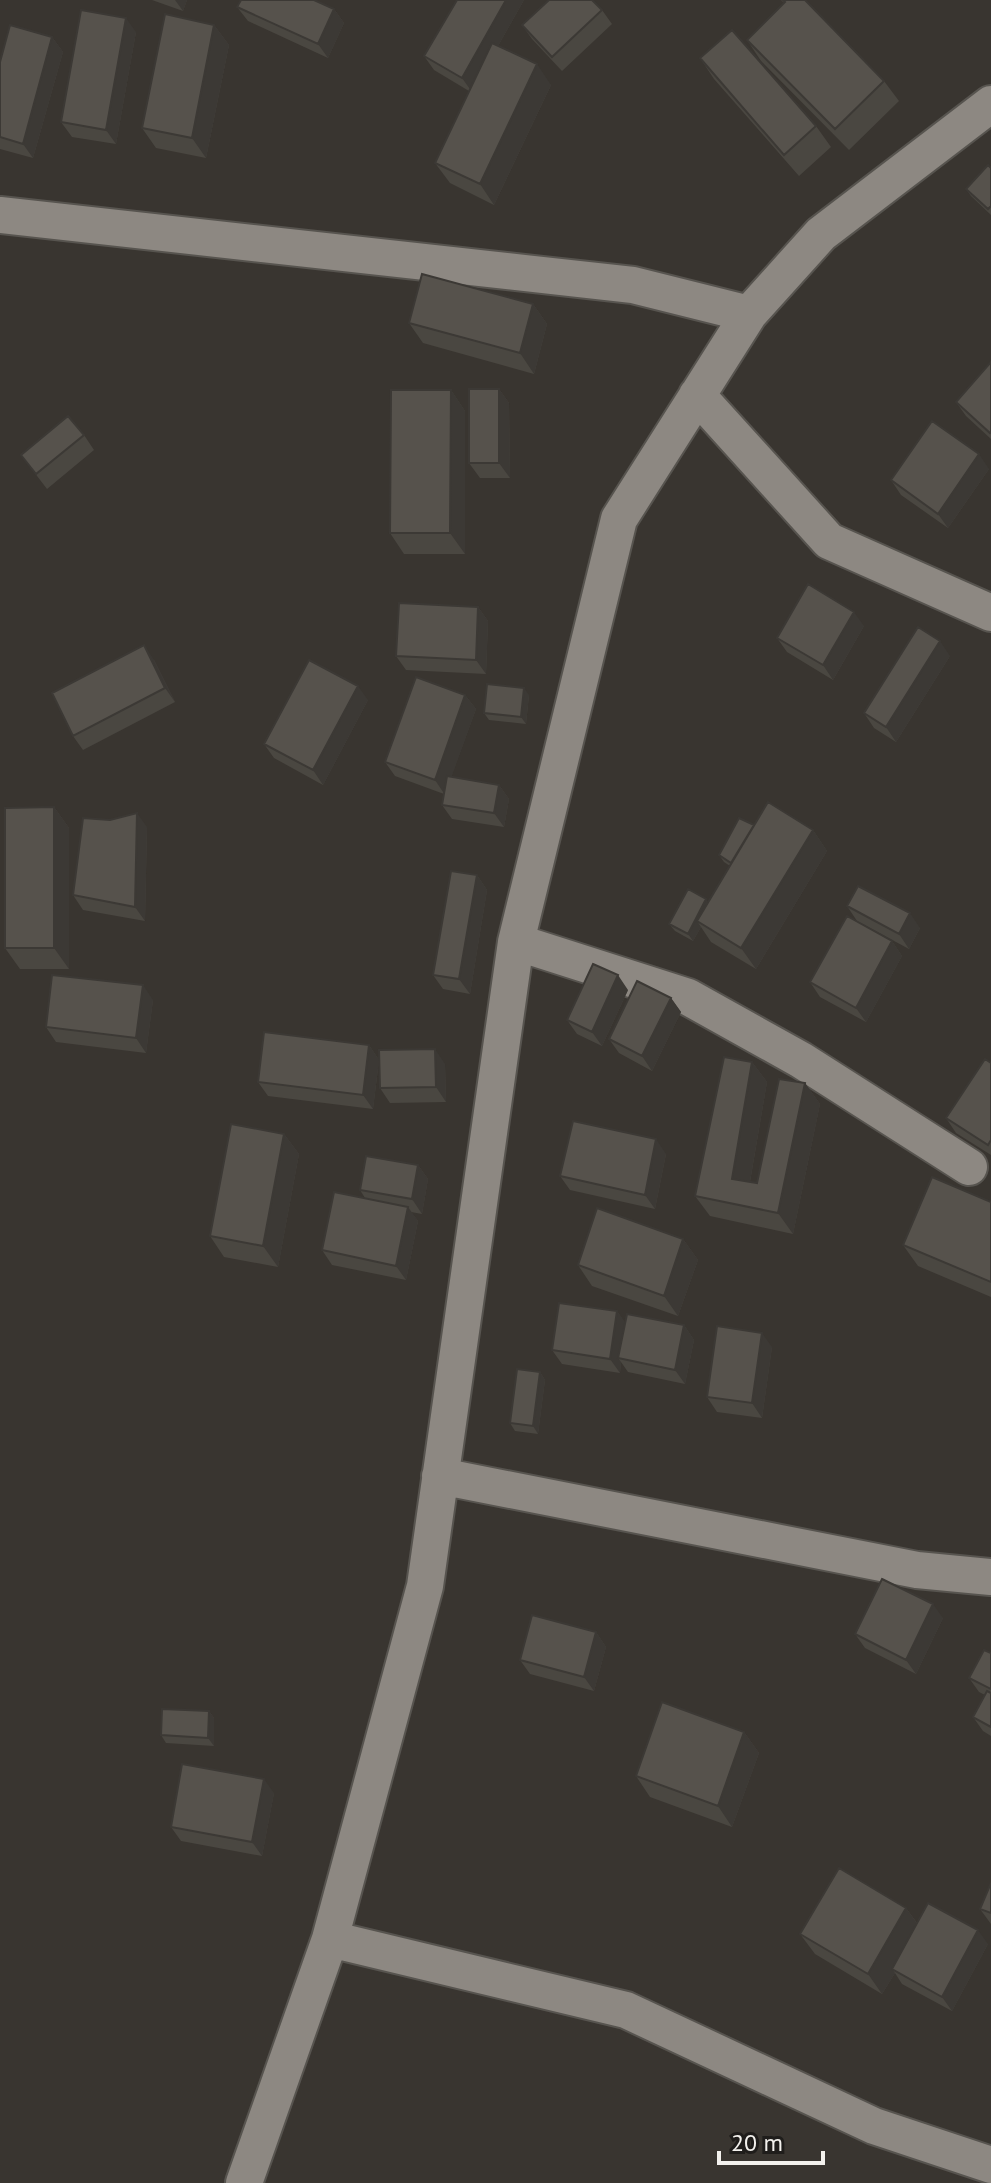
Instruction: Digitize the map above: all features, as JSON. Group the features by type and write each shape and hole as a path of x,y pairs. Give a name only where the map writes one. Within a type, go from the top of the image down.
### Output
{"street":[{"path":"244,2183 330,1939 425,1586 516,942 619,519 749,314 821,234 991,104"},
{"path":"0,215 633,285 749,314"},
{"path":"697,395 829,541 991,613"},
{"path":"516,942 688,997 801,1060 969,1167"},
{"path":"440,1476 917,1570 991,1577"},
{"path":"330,1939 626,2010 874,2126 991,2165"}],"building":[{"path":"241,0 314,0 334,9 318,44 237,7"},
{"path":"457,0 506,0 462,78 424,56"},
{"path":"549,0 592,0 602,10 552,57 522,25"},
{"path":"783,0 805,0 884,81 835,129 747,40 785,2"},
{"path":"81,10 126,18 106,130 61,122"},
{"path":"165,14 214,25 192,138 142,128"},
{"path":"10,25 52,37 23,144 0,137 0,62"},
{"path":"732,30 816,126 784,155 700,58"},
{"path":"492,43 537,64 480,184 435,163"},
{"path":"988,165 991,168 991,206 988,209 966,189"},
{"path":"422,274 533,304 520,353 409,323"},
{"path":"991,362 991,432 990,433 956,402"},
{"path":"469,389 499,389 499,463 469,463"},
{"path":"391,390 451,390 450,533 390,533"},
{"path":"68,416 84,435 36,474 21,455"},
{"path":"932,421 979,454 938,514 891,480"},
{"path":"808,584 854,612 823,665 777,638"},
{"path":"399,603 478,607 476,660 396,656"},
{"path":"918,627 940,641 886,727 864,713"},
{"path":"144,645 165,688 73,736 52,693"},
{"path":"309,660 358,686 313,770 264,744"},
{"path":"416,677 465,695 435,780 385,762"},
{"path":"487,684 524,688 521,717 484,713"},
{"path":"447,776 499,785 494,813 442,805"},
{"path":"768,802 813,830 741,948 697,921"},
{"path":"54,807 54,948 5,948 5,808"},
{"path":"137,813 135,907 73,895 83,818 110,820"},
{"path":"739,818 754,825 731,863 719,855"},
{"path":"451,871 477,875 459,979 433,975"},
{"path":"858,886 910,913 899,934 847,906"},
{"path":"688,889 706,899 688,934 669,924"},
{"path":"847,916 892,941 856,1008 810,982"},
{"path":"593,964 618,975 592,1032 567,1020"},
{"path":"52,975 143,985 136,1038 46,1027"},
{"path":"637,981 671,998 642,1056 609,1039"},
{"path":"264,1032 369,1045 363,1095 258,1082"},
{"path":"435,1049 436,1087 380,1088 379,1050"},
{"path":"724,1057 752,1062 732,1179 757,1183 779,1079 805,1083 778,1213 695,1196"},
{"path":"985,1059 991,1063 991,1140 988,1145 946,1118"},
{"path":"573,1121 656,1139 645,1195 560,1176"},
{"path":"231,1124 284,1134 263,1246 210,1236"},
{"path":"366,1156 418,1165 412,1199 360,1190"},
{"path":"932,1177 991,1202 991,1282 903,1245"},
{"path":"334,1192 408,1207 396,1266 322,1250"},
{"path":"597,1208 683,1239 664,1296 578,1265"},
{"path":"559,1303 617,1311 610,1359 552,1350"},
{"path":"627,1314 684,1325 675,1370 618,1358"},
{"path":"717,1326 762,1333 752,1403 707,1397"},
{"path":"517,1369 540,1372 533,1426 510,1423"},
{"path":"882,1579 933,1604 906,1660 855,1634"},
{"path":"532,1615 596,1632 584,1677 520,1660"},
{"path":"984,1650 991,1653 991,1689 969,1678"},
{"path":"987,1691 991,1693 991,1727 973,1717"},
{"path":"662,1702 744,1732 718,1806 636,1776"},
{"path":"162,1709 209,1711 208,1738 161,1735"},
{"path":"182,1764 264,1779 252,1842 171,1827"},
{"path":"839,1868 906,1908 868,1974 800,1934"},
{"path":"991,1883 991,1913 980,1909"},
{"path":"928,1903 978,1930 942,1997 892,1969"}]}
